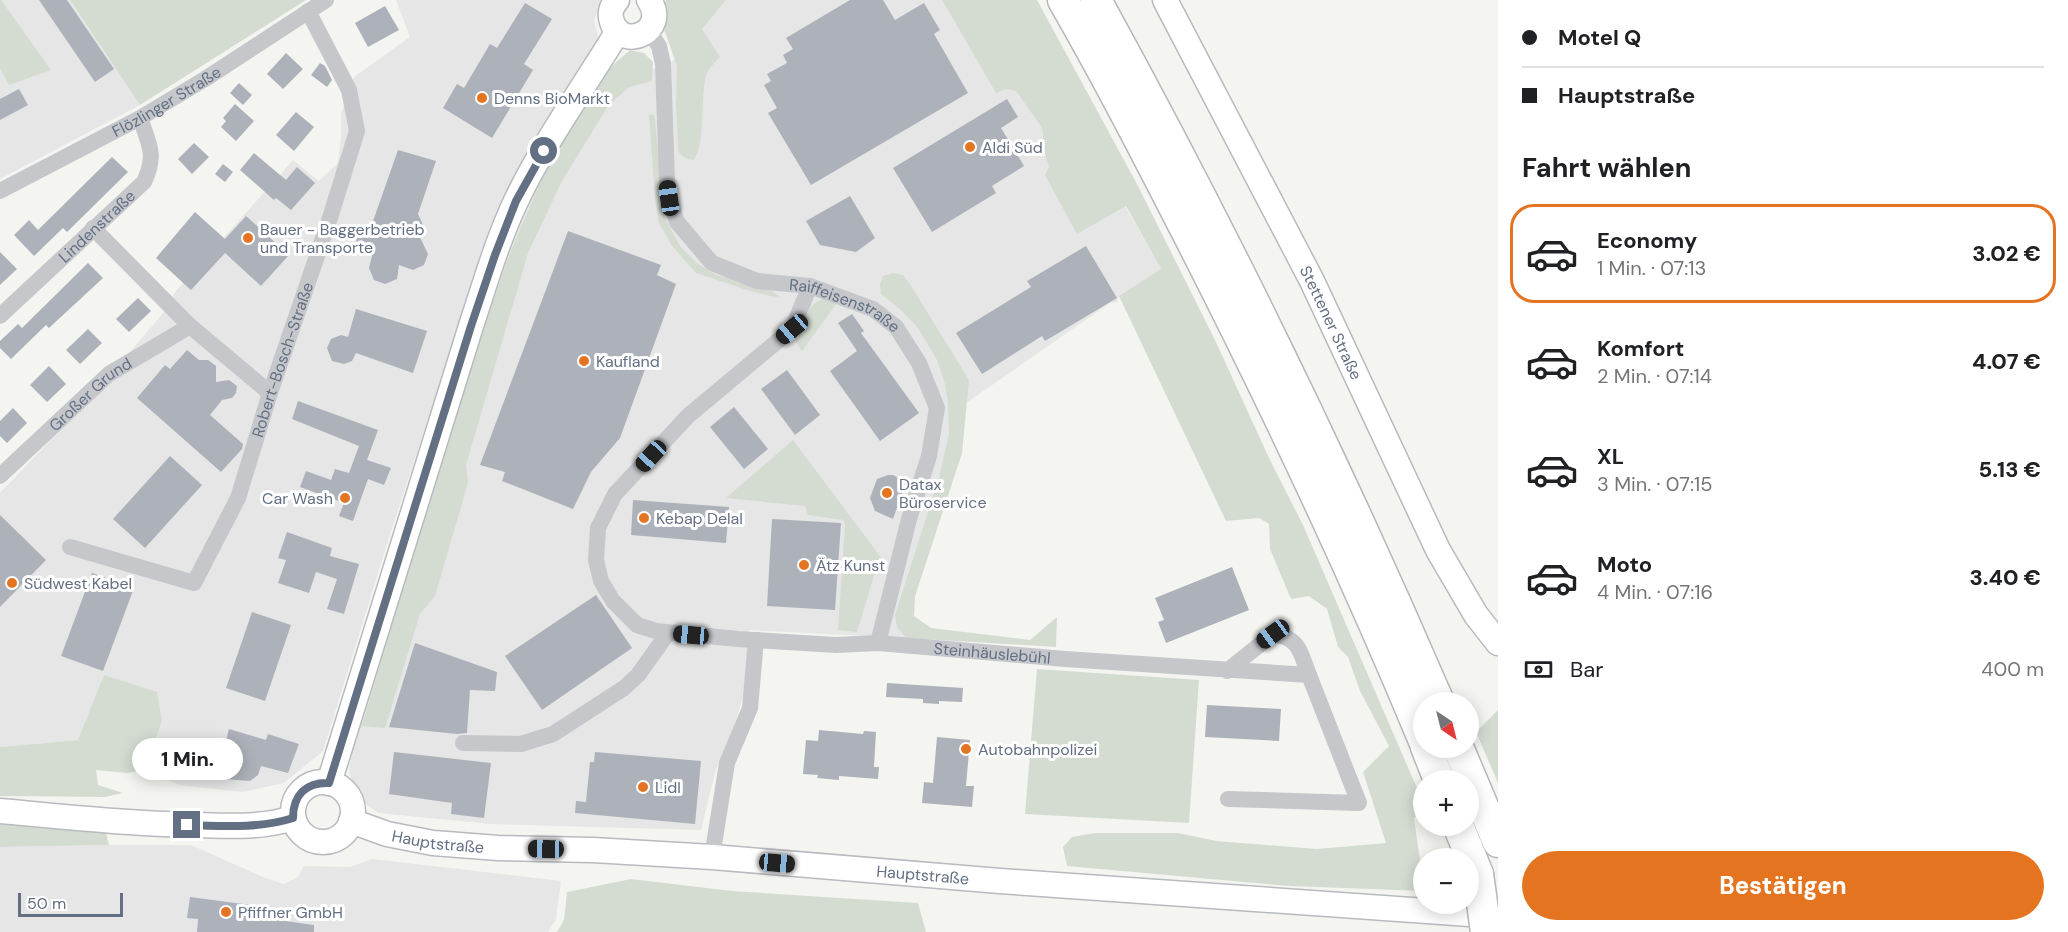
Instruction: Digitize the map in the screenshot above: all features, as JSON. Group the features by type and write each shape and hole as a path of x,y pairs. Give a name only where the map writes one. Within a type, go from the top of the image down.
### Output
{"highway":[{"path":"1063,0 1158,176 1265,387 1413,716"},
{"path":"1096,0 1189,172 1291,375 1368,540 1435,692"},
{"path":"1463,758 1498,842"},
{"path":"1479,876 1498,922"},
{"path":"1479,881 1486,932"}],"street":[{"name":"Flözlinger Straße","path":"0,191 140,117 205,79 326,0"},
{"path":"610,2 611,20 618,31 630,36 643,34 653,23 654,8 649,0"},
{"name":"Stettener Straße","path":"1165,0 1312,281 1438,550 1476,615 1498,643"},
{"name":"Robert-Bosch-Straße","path":"70,547 194,583 238,498 270,393 357,131 349,90 308,11"},
{"name":"Raiffeisenstraße","path":"648,30 659,46 663,64 667,180 669,198 677,222 715,265 760,282 810,286 873,309 896,327 919,363 936,408 929,456 909,519 878,643"},
{"path":"329,783 495,255 516,201 618,31"},
{"name":"Lindenstraße","path":"0,316 144,182 149,171 152,153 140,117"},
{"path":"93,228 190,326 270,393"},
{"name":"Steinhäuslebühl","path":"810,286 792,329 680,424 615,494 598,528 596,560 601,581 613,601 638,625 668,633 756,640 836,645 878,643 1065,659 1309,675"},
{"name":"Großer Grund","path":"0,476 109,374 190,326"},
{"path":"463,743 521,744 553,734 624,688 638,675 668,633"},
{"path":"1227,671 1273,634 1286,636 1298,645 1359,803 1228,799"},
{"path":"712,857 727,763 750,708 756,640"},
{"path":"329,783 344,790 353,813 351,821 342,834 320,842 300,832 293,818 293,808 301,791 309,785 329,783"},
{"path":"0,811 168,825 243,826 293,818"},
{"name":"Hauptstraße","path":"351,821 387,834 433,843 712,857 1000,881 1498,916"}],"shaded area":[{"path":"0,0 70,0 140,105 0,179"},
{"path":"0,0 51,70 9,85 0,68"},
{"path":"70,0 306,0 140,105"},
{"path":"396,0 603,0 594,20 598,36 593,51 494,231 446,365 394,522 323,751 284,783 243,792 179,785 145,770 162,721 78,740 0,747 0,493 88,401 165,311 175,292 293,160 319,181 338,163 341,114 354,77 410,37"},
{"path":"666,0 726,0 702,29 720,57 706,76 700,145 693,160 684,157 678,150 677,66 664,29"},
{"path":"726,0 942,0 996,92 1006,89 1016,91 1042,128 1044,151 1049,167 1077,233 1125,206 1161,269 1119,296 1117,302 1110,303 966,403 962,453 915,596 914,616 906,638 749,630 744,693 733,730 716,769 701,830 490,824 379,813 367,805 353,783 349,771 357,723 508,247 551,158 648,61 653,69 678,58"},
{"path":"942,0 1037,0 1137,184 1216,342 1269,458 1303,525 1413,779 1413,836 1417,836 1418,848 1413,848 1413,891 1290,886 1067,866 1063,847 1072,837 1095,833 1178,833 1216,841 1317,849 1386,843 1363,772 1389,746 1360,691 1348,657 1338,647 1327,609 1309,596 1291,599 1270,549 1269,524 1259,518 1226,521 1119,296 1161,269 1126,206 1077,234 1045,175 1049,167 1044,151 1042,128 1016,91 1006,89 996,93"},
{"path":"630,50 644,53 653,62 652,81 629,87 608,106 562,181 528,253 466,465 468,483 435,596 420,614 385,728 362,726 457,403 512,248 551,158 607,70"},
{"path":"649,114 654,115 655,120 664,216 680,246 698,264 716,275 768,288 781,298 753,292 696,273 672,246 659,223"},
{"path":"893,273 903,275 910,284 969,380 962,453 915,596 914,616 931,628 1030,640 1057,617 1056,647 906,638 897,627 895,615 939,478 949,434 945,384 937,360 918,328 881,294 880,284 883,276"},
{"path":"824,299 837,303 802,351 795,341 812,306"},
{"path":"793,440 880,556 857,632 838,630 845,525 843,520 808,515 805,506 726,498"},
{"path":"1037,669 1199,680 1189,823 1025,814"},
{"path":"104,675 157,692 162,721 145,770 127,773 96,770 98,785 123,793 105,797 0,796 0,747 78,740"},
{"path":"1498,710 1498,783 1479,739 1479,729"},
{"path":"0,819 105,829 109,845 0,847"},
{"path":"191,845 265,878 284,884 298,877 304,866 350,867 372,859 561,881 556,919 548,932 0,932 0,847"},
{"path":"631,879 732,891 918,903 926,932 557,932 564,920 567,892"}],"building":[{"path":"39,0 67,0 114,69 95,82"},
{"path":"850,0 883,0 895,20 924,3 940,30 934,34 968,93 811,185 768,113 777,108 764,85 771,81 767,74 787,63 783,55 793,49 786,38"},
{"name":"Denns BioMarkt","path":"525,3 552,19 524,64 533,70 492,138 443,108 457,84 464,88 490,44 497,48"},
{"path":"385,6 399,30 368,47 355,23"},
{"path":"286,53 303,69 283,89 267,74"},
{"path":"320,63 325,66 332,80 327,87 311,75"},
{"path":"239,83 252,95 243,105 230,93"},
{"path":"19,89 28,105 0,120 0,99"},
{"name":"Aldi Süd","path":"1007,99 1018,117 1001,128 1024,166 992,186 996,193 932,232 893,168"},
{"path":"235,104 254,121 236,141 221,127 226,121 223,118"},
{"path":"296,112 314,127 294,151 276,135"},
{"path":"194,143 209,157 192,174 178,159"},
{"path":"398,150 436,161 418,214 424,227 417,231 428,254 424,265 413,270 399,265 397,279 385,284 374,280 369,268 372,256 362,252 356,240 359,229 372,224"},
{"path":"254,153 286,180 297,167 315,183 291,210 276,198 274,200 240,170"},
{"path":"112,157 128,172 67,232 63,228 34,256 14,235 29,220 38,230"},
{"path":"223,164 233,172 225,182 215,174"},
{"path":"850,196 875,238 856,252 820,245 806,221"},
{"path":"195,212 225,239 246,216 289,255 261,286 225,253 191,290 156,258"},
{"name":"Kaufland","path":"568,231 661,265 657,275 676,284 620,438 591,472 573,509 502,481 505,472 480,465"},
{"path":"1086,246 1117,298 1045,341 1042,336 982,374 956,333 1031,287 1027,281"},
{"path":"0,252 17,269 0,285"},
{"path":"88,263 103,278 49,328 46,325 11,359 0,348 0,341 18,324 22,328"},
{"path":"138,298 151,311 129,332 116,319"},
{"path":"356,309 427,331 413,373 356,353 352,361 344,364 332,361 327,348 331,339 341,335 348,337"},
{"path":"852,314 864,331 861,333 919,413 880,441 830,371 857,351 838,323"},
{"path":"88,329 102,343 80,364 66,350"},
{"path":"187,350 199,360 208,360 216,366 216,382 229,380 237,386 232,398 222,400 210,415 243,444 242,449 221,472 137,398 165,365 170,369"},
{"path":"49,366 66,384 47,402 30,385"},
{"path":"787,370 820,415 795,435 761,389"},
{"path":"298,401 378,430 367,460 391,468 384,485 368,479 353,521 339,516 344,503 300,487 306,471 331,480 335,469 349,473 359,446 292,419"},
{"path":"734,407 768,449 744,469 710,427"},
{"path":"13,408 27,423 7,443 0,436 0,421"},
{"path":"170,456 202,485 145,548 113,519"},
{"name":"Datax Büroservice","path":"893,475 906,482 893,519 875,511 870,498 877,479"},
{"path":"633,500 729,507 726,543 631,535"},
{"name":"Südwest Kabel","path":"0,515 46,560 0,607"},
{"name":"Ätz Kunst","path":"772,519 841,523 835,610 767,606"},
{"path":"287,532 332,548 330,556 359,564 344,614 327,609 337,579 316,572 309,593 278,583 286,560 278,558"},
{"path":"1232,567 1249,610 1166,643 1158,622 1164,620 1155,598"},
{"path":"92,573 134,588 103,671 61,656"},
{"path":"596,595 632,648 542,710 505,656"},
{"path":"252,612 291,625 265,701 226,688"},
{"path":"415,643 497,672 495,691 470,690 467,733 389,727"},
{"path":"887,683 963,688 962,702 923,703 923,699 886,697"},
{"path":"1207,705 1281,709 1279,741 1205,737"},
{"path":"229,729 266,740 268,734 299,744 288,773 261,766 258,775 250,781 210,778 211,748 223,752"},
{"path":"819,730 863,734 864,731 876,732 874,767 879,767 878,779 839,776 839,780 803,774 806,740 818,741"},
{"path":"937,737 970,740 966,786 974,786 972,807 922,803 924,782 933,783"},
{"path":"394,752 491,763 484,818 451,814 452,803 389,794"},
{"name":"Lidl","path":"595,752 701,761 695,824 575,813 576,801 586,802 590,762 594,762"},
{"name":"Pfiffner GmbH","path":"190,897 265,907 264,918 314,925 314,932 197,932 198,919 187,918"}],"place":[{"name":"Denns BioMarkt","path":"482,98"},
{"name":"Aldi Süd","path":"970,147"},
{"name":"Bauer - Baggerbetrieb und Transporte","path":"248,238"},
{"name":"Kaufland","path":"584,361"},
{"name":"Datax Büroservice","path":"887,493"},
{"name":"Car Wash","path":"345,498"},
{"name":"Kebap Delal","path":"644,518"},
{"name":"Ätz Kunst","path":"804,565"},
{"name":"Südwest Kabel","path":"12,583"},
{"name":"Autobahnpolizei","path":"966,749"},
{"name":"Lidl","path":"643,787"},
{"name":"Pfiffner GmbH","path":"226,912"}],"route":[{"path":"187,825 243,826 283,821 293,818 293,808 301,791 319,782 329,783 495,255 516,201 544,151"}]}
